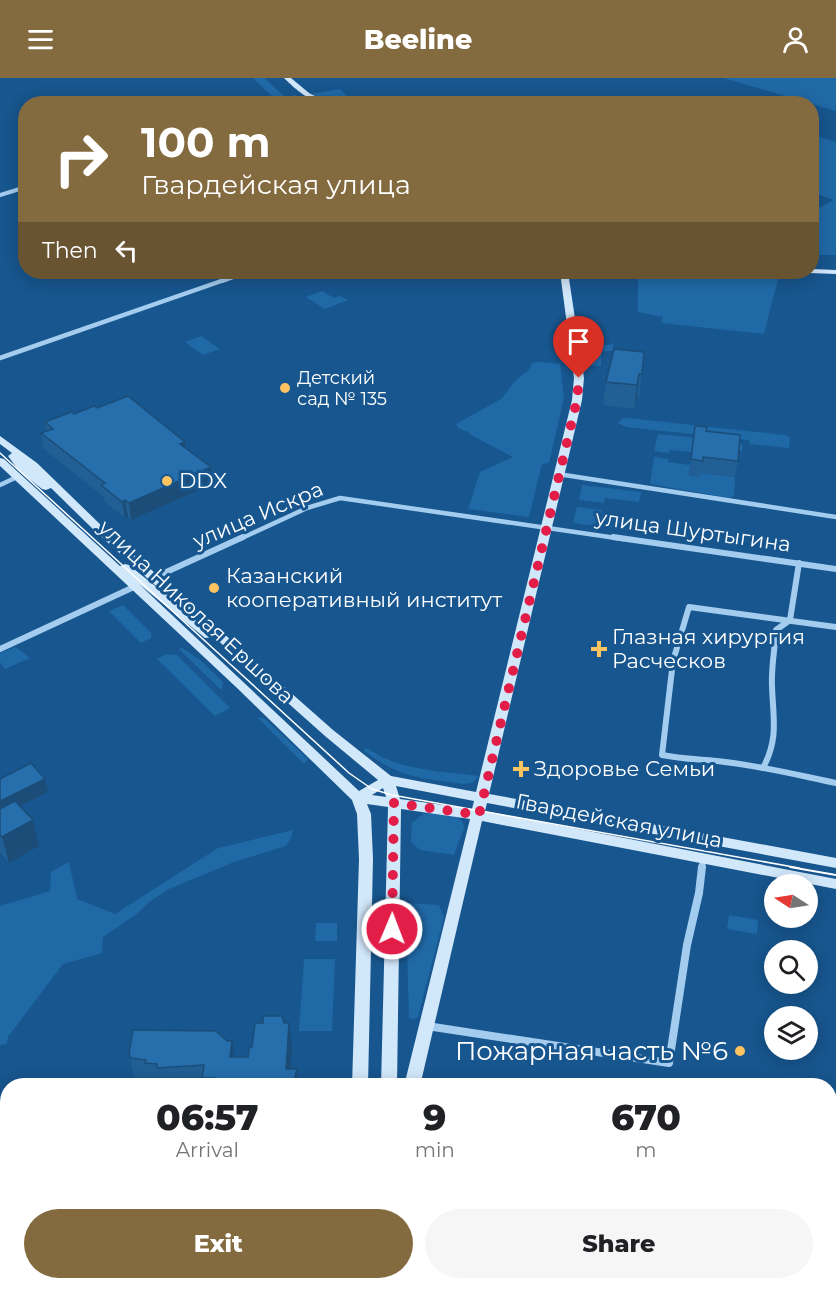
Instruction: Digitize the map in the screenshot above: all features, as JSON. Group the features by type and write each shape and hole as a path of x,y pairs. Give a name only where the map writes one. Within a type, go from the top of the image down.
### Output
{"main road":[{"path":"287,78 314,96"},
{"path":"819,271 836,272"},
{"path":"414,1078 479,815 577,400 579,378 565,279"},
{"name":"улица Николая Ершова","path":"0,440 23,469 101,531 177,627 344,782 358,798 364,814 366,850 360,1078"},
{"path":"0,456 20,471 67,522 144,583"},
{"name":"улица Николая Ершова","path":"0,461 67,522"},
{"name":"улица Николая Ершова","path":"144,583 196,626 254,667 387,780"},
{"path":"358,798 387,780 394,803 389,1078"},
{"name":"Гвардейская улица","path":"387,780 836,863"},
{"name":"Гвардейская улица","path":"358,798 479,815 836,884"}],"street":[{"path":"0,195 18,189"},
{"path":"0,358 227,279"},
{"path":"558,474 836,517"},
{"path":"0,485 17,477"},
{"name":"улица Искра","path":"0,649 307,508 334,499 546,526"},
{"name":"улица Шуртыгина","path":"546,526 836,568"},
{"path":"762,768 772,751 775,721 772,684 776,630 790,620 799,563"},
{"path":"836,627 688,607 680,628 675,652 662,755 694,761 716,761 762,768 836,783"},
{"path":"426,1026 669,1063 703,858"}],"shaded area":[{"path":"253,78 264,78 284,96 272,96"},
{"path":"724,78 836,78 836,111 819,106 819,96 785,96"},
{"path":"340,89 347,96 314,96 310,94"},
{"path":"819,137 836,142 836,255 819,255 819,207 834,200 819,195"},
{"path":"638,279 778,279 764,334 661,323 663,317 638,312"},
{"path":"322,291 334,298 340,296 348,300 325,309 306,297"},
{"path":"201,336 220,349 203,355 185,342"},
{"path":"614,344 612,351 602,351 601,366 587,365 583,362 582,348"},
{"path":"532,363 560,364 564,398 549,463 542,464 529,517 468,509 480,472 513,457 458,428 456,424 501,399 517,379 529,370"},
{"path":"628,418 785,435 790,438 789,448 750,444 749,440 626,427 618,423"},
{"path":"658,434 738,442 743,446 742,451 704,447 693,442 691,452 654,451"},
{"path":"654,457 668,459 668,462 690,465 689,475 701,473 735,477 734,496 729,498 650,484"},
{"path":"582,485 641,492 639,502 605,498 604,503 579,500"},
{"path":"577,507 602,510 601,515 636,519 634,531 573,523"},
{"path":"123,605 151,633 151,638 141,643 109,611"},
{"path":"16,647 30,658 5,669 0,662 0,653"},
{"path":"182,648 199,659 223,682 221,690 179,649"},
{"path":"166,654 177,655 230,708 215,716 157,659"},
{"path":"257,717 264,718 308,759 304,764"},
{"path":"367,748 379,756 406,766 479,776 472,783 463,784 410,775 376,759 363,750"},
{"path":"423,814 457,817 463,822 464,828 454,855 420,850 411,842 412,823"},
{"path":"293,830 286,846 234,862 169,889 103,937 102,953 63,964 8,1037 7,1044 0,1045 0,906 50,891 51,872 69,862 77,899 115,914 218,848"},
{"path":"408,903 439,905 444,917 418,1017 414,1019 409,1018 406,916"},
{"path":"729,915 758,920 757,934 727,929"},
{"path":"316,923 337,923 337,941 315,941"},
{"path":"304,959 335,959 332,1031 299,1031"}],"building":[{"path":"614,349 644,352 642,374 639,374 637,385 606,382"},
{"path":"128,396 185,442 180,444 211,467 129,503 125,500 122,502 101,485 105,483 41,433 53,429 45,422 71,412 74,414 94,406 97,408"},
{"path":"695,426 707,427 706,431 740,435 738,461 703,457 703,461 691,459"},
{"path":"31,763 45,779 0,801 0,779"},
{"path":"15,801 33,820 2,837 0,835 0,809"},
{"path":"263,1016 282,1016 284,1023 289,1023 286,1069 297,1069 295,1078 202,1078 204,1065 157,1068 157,1064 131,1058 129,1054 133,1030 216,1031 227,1041 232,1041 230,1057 248,1057 249,1048 252,1047 255,1023 263,1023"}],"tram line":[{"path":"0,453 349,773 372,789 392,795 799,868"},
{"path":"790,867 836,875"}],"place":[{"name":"Детский сад № 135","path":"285,388"},
{"name":"DDX","path":"167,481"},
{"name":"Казанский кооперативный институт","path":"214,588"},
{"name":"Глазная хирургия Расческов","path":"599,649"},
{"name":"Здоровье Семьи","path":"521,769"},
{"name":"Пожарная часть №6","path":"740,1051"}],"route":[{"path":"392,929 394,803 479,815 577,400 579,378"}]}
